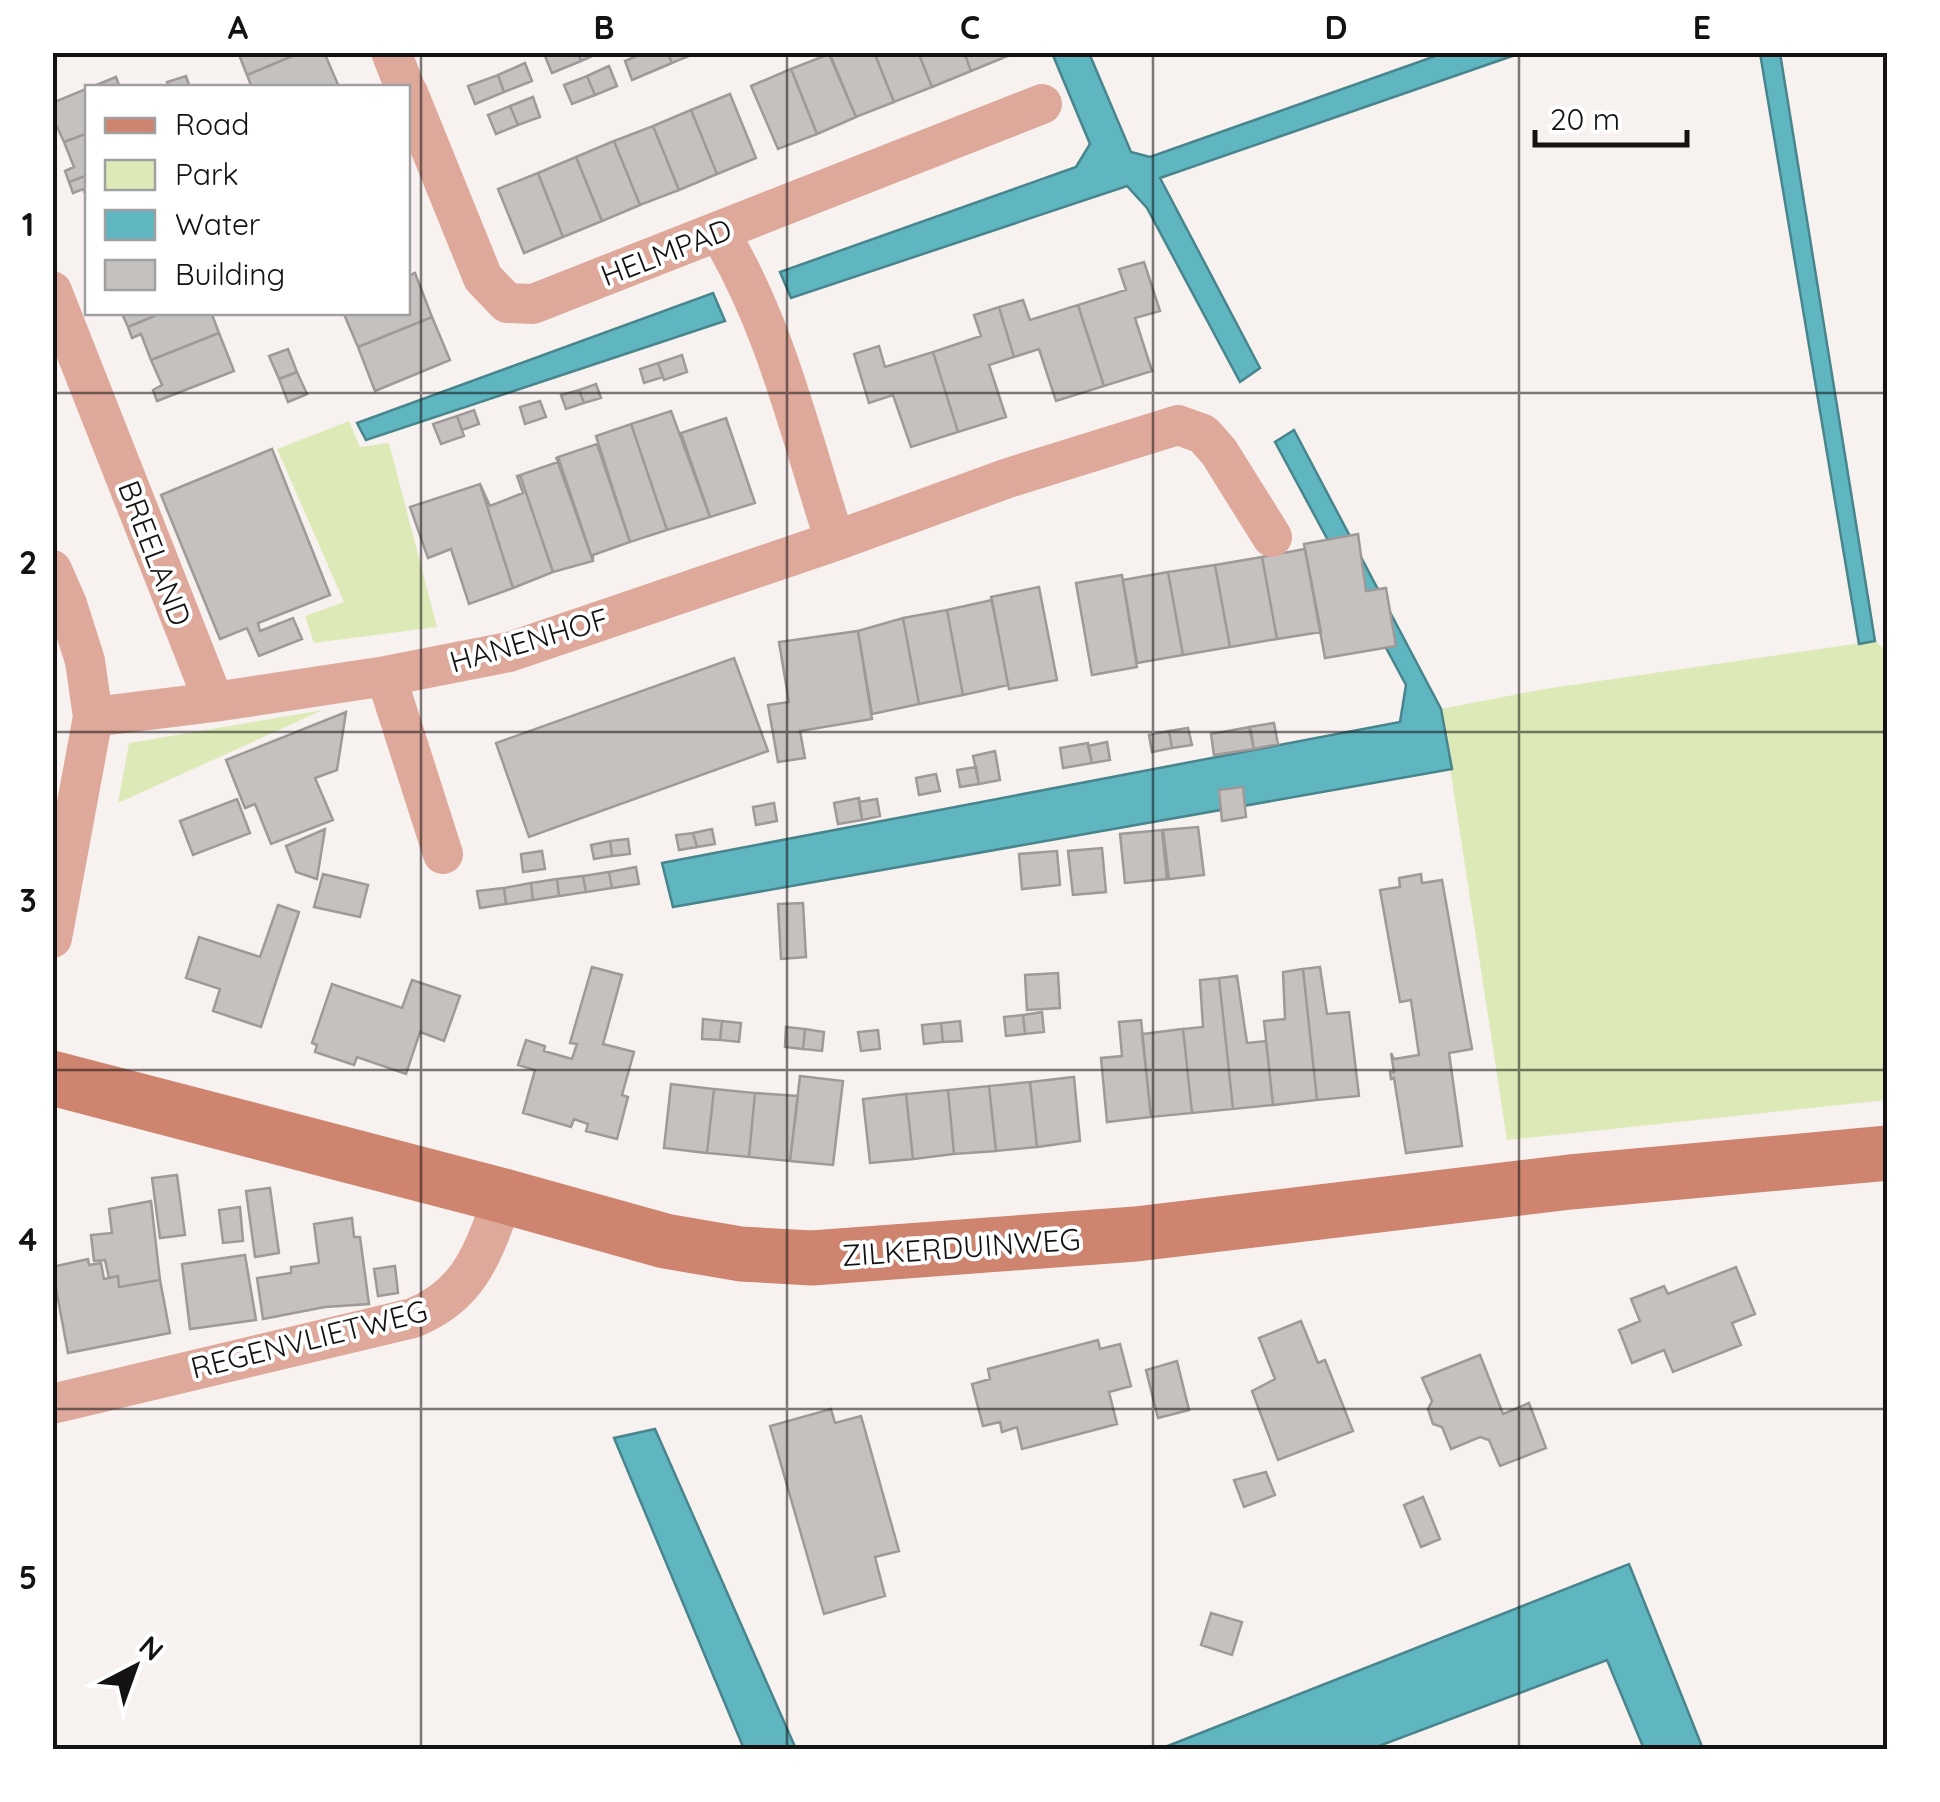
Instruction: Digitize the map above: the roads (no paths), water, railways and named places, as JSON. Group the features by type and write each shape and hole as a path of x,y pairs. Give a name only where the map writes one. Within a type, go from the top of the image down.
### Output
{"street":[{"name":"HELMPAD","path":"391,52 404,85"},
{"name":"HELMPAD","path":"410,100 483,278 507,303 533,304 1042,104"},
{"path":"719,232 745,275 762,318 835,541"},
{"name":"BREELAND","path":"52,292 214,702"},
{"name":"HANENHOF","path":"214,702 386,676 510,652 1008,478 1178,425 1203,434 1219,452 1272,537"},
{"path":"52,570 84,661 93,717 52,938"},
{"path":"386,676 442,854"},
{"path":"93,717 214,702"},
{"name":"ZILKERDUINWEG","path":"52,1078 665,1242 741,1254 812,1258 1136,1234 1570,1182 1888,1153"},
{"name":"REGENVLIETWEG","path":"52,1404 413,1318 437,1308 454,1295 479,1261 504,1196"}],"water":[{"path":"1052,53 1089,53 1131,152 1150,157 1444,53 1521,53 1160,178 1260,368 1240,382 1147,208 1127,186 791,298 780,272 1076,167 1090,144"},
{"path":"1760,53 1780,53 1875,641 1859,644"},
{"path":"713,293 725,321 366,440 357,423"},
{"path":"1294,430 1441,709 1452,769 673,907 662,863 1400,722 1406,685 1275,442"},
{"path":"655,1429 796,1749 744,1749 614,1438"},
{"path":"1629,1564 1703,1749 1644,1749 1607,1660 1371,1749 1160,1749"}]}
